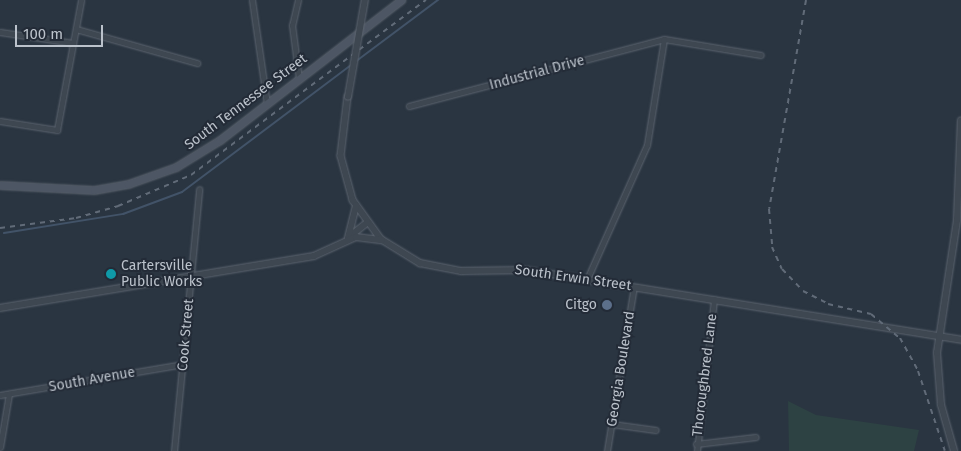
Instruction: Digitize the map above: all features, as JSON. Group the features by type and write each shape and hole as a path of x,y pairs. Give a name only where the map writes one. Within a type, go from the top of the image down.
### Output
{"main road":[{"name":"South Tennessee Street","path":"0,185 64,192 141,180 201,153 401,0"}],"street":[{"path":"0,122 57,130 80,0"},
{"path":"252,0 267,104"},
{"path":"298,0 292,25 299,78"},
{"name":"South Erwin Street","path":"365,0 348,97 341,156 356,205 367,223 384,241 410,259 438,268 517,269 587,279 961,340"},
{"path":"76,29 197,63"},
{"path":"0,32 73,43"},
{"path":"587,279 647,144 664,39"},
{"name":"Industrial Drive","path":"409,106 664,39 761,55"},
{"path":"954,451 940,396 938,336 956,220 961,121"},
{"name":"Cook Street","path":"174,451 200,189"},
{"path":"348,239 356,205"},
{"path":"0,308 319,255 348,239 367,223"},
{"path":"348,239 368,236 384,241"},
{"name":"Georgia Boulevard","path":"608,451 634,287"},
{"name":"Thoroughbred Lane","path":"697,451 696,444 714,299"},
{"name":"South Avenue","path":"0,395 183,364"},
{"path":"0,447 9,394"},
{"path":"612,424 656,430"},
{"path":"696,444 756,437"}],"green space":[{"path":"788,401 816,415 919,430 914,451 789,451"}],"waterway":[{"path":"355,62 438,0"},
{"path":"4,233 123,214 182,192 351,65"}],"railway":[{"path":"0,228 76,218 118,206 191,175 426,0"},
{"path":"806,0 769,209 772,247 782,269 803,291 828,304 871,314 900,338 918,371 945,451"}],"place":[{"name":"Cartersville Public Works","path":"111,274"},
{"name":"Citgo","path":"607,305"}]}
